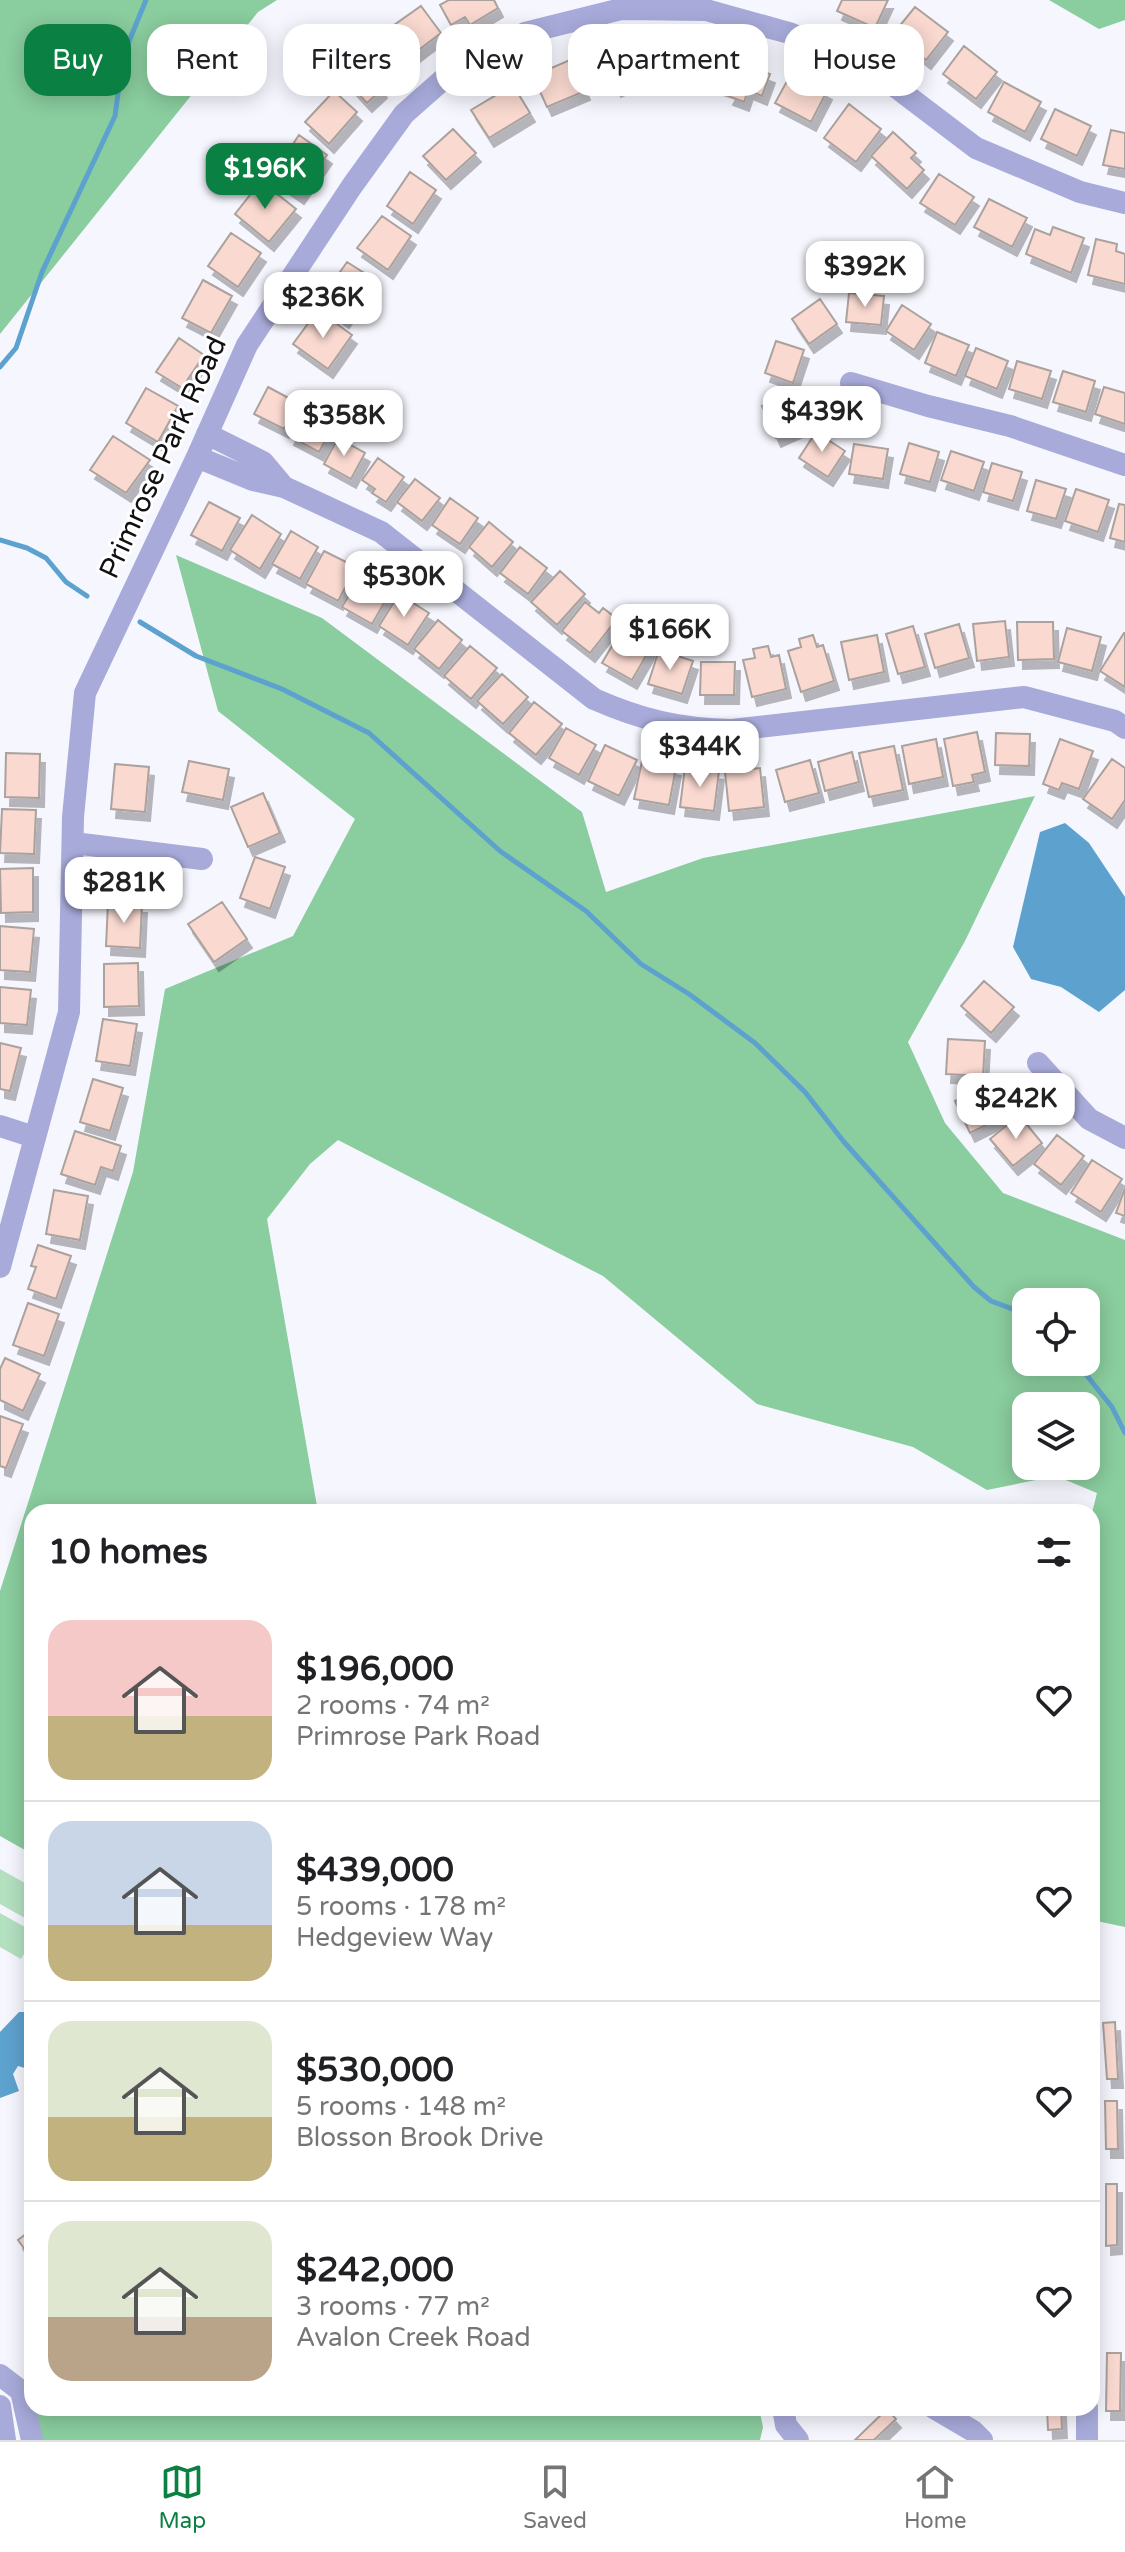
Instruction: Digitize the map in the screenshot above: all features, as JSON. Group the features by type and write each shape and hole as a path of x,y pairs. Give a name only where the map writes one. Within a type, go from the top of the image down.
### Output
{"street":[{"name":"Primrose Park Road","path":"0,1267 14,1225 34,1137 69,1012 73,817 85,693 247,345 352,186 404,114 456,68 525,33 621,9 706,10 789,33 868,66 976,148 1080,192 1125,203"},
{"path":"851,383 1010,426 1125,465"},
{"path":"207,434 263,462 284,487"},
{"path":"197,457 253,480 284,487 381,532 594,699 635,717 694,730 732,730 1024,697 1115,721 1125,728"},
{"path":"74,843 202,859"},
{"path":"1038,1063 1089,1119 1125,1138"},
{"path":"0,1126 34,1137"},
{"path":"0,2375 21,2391 24,2404"},
{"path":"0,2406 5,2440"},
{"path":"27,2416 32,2440"},
{"path":"784,2416 786,2425 798,2440"},
{"path":"948,2416 982,2440"},
{"path":"1087,2416 1087,2440"}],"green space":[{"path":"0,0 277,0 258,12 248,24 147,24 147,96 191,96 0,334"},
{"path":"1049,0 1125,0 1125,20 1099,29"},
{"path":"176,555 322,618 582,812 606,892 703,858 1035,796 965,941 908,1042 945,1123 1003,1193 1125,1240 1125,1927 1100,1922 1100,1504 1094,1504 1097,1493 1066,1480 1100,1480 1100,1392 1012,1392 1012,1480 1036,1480 987,1490 913,1447 757,1404 603,1276 338,1140 310,1164 267,1219 317,1504 28,1504 133,1172 165,989 293,936 355,819 218,711"},
{"path":"24,1515 24,1850 0,1836 0,1591"},
{"path":"0,1869 24,1882 24,1918 0,1904"},
{"path":"0,1913 24,1926 24,1954 21,1959 0,1947"},
{"path":"35,2416 761,2416 763,2427 760,2440 24,2440"}],"water":[{"path":"1065,823 1089,843 1125,897 1125,990 1099,1012 1061,987 1031,979 1013,947 1040,832"},
{"path":"19,2012 24,2012 24,2068 18,2066 13,2074 19,2091 0,2098 0,2032"}],"building":[{"path":"449,0 494,0 498,8 472,24 465,17 450,24 440,5"},
{"path":"842,0 888,0 877,24 866,24 837,11"},
{"path":"421,6 436,26 436,37 420,49 420,24 396,24"},
{"path":"915,7 948,32 926,60 924,24 901,24"},
{"path":"964,46 997,72 976,99 943,74"},
{"path":"568,61 568,96 573,96 547,107 542,96 552,96 552,68"},
{"path":"1004,82 1041,102 1025,132 988,112"},
{"path":"784,87 784,96 824,96 811,122 775,103"},
{"path":"329,96 339,96 357,112 329,144 305,122"},
{"path":"360,96 374,96 367,103"},
{"path":"495,96 520,96 530,113 489,138 471,110"},
{"path":"728,96 746,96 744,102"},
{"path":"849,104 881,129 856,162 824,138"},
{"path":"1055,109 1091,126 1077,156 1041,139"},
{"path":"453,129 476,153 446,180 423,156"},
{"path":"1111,130 1125,133 1125,169 1103,165"},
{"path":"893,132 916,153 911,158 924,170 907,189 871,156"},
{"path":"299,135 327,155 299,195 277,180 289,164 283,159"},
{"path":"410,172 436,190 413,224 387,206"},
{"path":"939,174 974,197 955,225 920,203"},
{"path":"261,181 296,209 269,242 235,214"},
{"path":"989,199 1027,218 1012,247 974,227"},
{"path":"382,216 411,236 388,270 357,248"},
{"path":"1053,227 1084,238 1071,273 1026,254 1035,229 1050,235"},
{"path":"231,233 261,253 238,287 208,266"},
{"path":"1096,239 1117,244 1116,251 1125,254 1125,284 1088,275"},
{"path":"347,262 369,276 358,292 366,298 358,310 353,306 344,319 319,302"},
{"path":"203,280 232,296 211,333 182,318"},
{"path":"849,293 884,296 881,325 846,322"},
{"path":"820,299 837,324 809,344 792,319"},
{"path":"902,305 931,324 914,350 886,331"},
{"path":"318,310 352,335 328,369 293,344"},
{"path":"937,332 969,345 956,376 925,363"},
{"path":"179,338 204,355 182,388 156,372"},
{"path":"776,341 804,350 793,383 765,373"},
{"path":"976,348 1008,361 997,389 965,376"},
{"path":"1017,361 1051,371 1042,399 1009,389"},
{"path":"1063,371 1095,381 1086,412 1053,402"},
{"path":"268,387 298,403 284,429 254,414"},
{"path":"1104,387 1125,393 1125,424 1095,414"},
{"path":"146,388 178,406 158,442 126,423"},
{"path":"793,392 807,424 776,438 762,406"},
{"path":"304,408 334,424 319,452 289,436"},
{"path":"816,432 845,451 828,477 799,458"},
{"path":"113,436 150,460 126,493 90,470"},
{"path":"338,438 365,453 351,479 324,464"},
{"path":"909,443 939,452 930,482 900,474"},
{"path":"854,444 888,449 883,479 849,474"},
{"path":"951,451 984,462 974,491 941,480"},
{"path":"378,458 404,477 386,502 372,493 375,489 362,480"},
{"path":"992,463 1022,472 1013,501 983,492"},
{"path":"415,479 440,498 422,521 397,502"},
{"path":"1036,480 1066,489 1056,519 1027,511"},
{"path":"1076,489 1109,500 1098,532 1065,521"},
{"path":"450,498 478,518 460,544 432,525"},
{"path":"209,502 240,518 222,551 191,535"},
{"path":"1119,504 1125,505 1125,542 1110,538"},
{"path":"252,515 281,534 260,569 230,550"},
{"path":"489,522 513,542 492,567 469,547"},
{"path":"291,531 318,547 300,579 272,564"},
{"path":"520,547 547,568 528,594 500,573"},
{"path":"324,551 356,567 338,601 306,584"},
{"path":"560,571 585,594 557,625 531,602"},
{"path":"363,572 392,589 372,624 342,607"},
{"path":"399,594 429,613 408,645 379,626"},
{"path":"585,602 599,613 603,608 617,619 590,653 562,631"},
{"path":"438,620 462,640 439,669 414,649"},
{"path":"1005,621 1009,657 977,661 973,624"},
{"path":"1017,622 1053,622 1054,659 1018,660"},
{"path":"959,624 969,658 935,668 925,634"},
{"path":"913,626 925,667 898,674 886,634"},
{"path":"1067,628 1101,637 1092,671 1058,662"},
{"path":"622,629 651,647 632,680 602,663"},
{"path":"1125,633 1125,687 1100,671"},
{"path":"813,635 817,647 823,645 834,681 801,692 788,651 801,647 799,639"},
{"path":"877,635 884,672 849,680 841,642"},
{"path":"470,646 497,668 471,699 444,676"},
{"path":"768,646 771,657 779,655 786,689 752,697 743,660 755,658 753,649"},
{"path":"659,650 693,661 682,694 648,684"},
{"path":"701,662 735,662 734,695 700,695"},
{"path":"502,674 528,697 503,724 477,701"},
{"path":"534,702 562,724 536,755 509,733"},
{"path":"566,728 596,745 579,775 549,758"},
{"path":"977,732 985,772 972,775 974,782 953,786 944,739"},
{"path":"996,733 1030,734 1029,766 995,765"},
{"path":"936,739 943,777 909,784 902,746"},
{"path":"1060,739 1093,751 1079,789 1062,783 1059,790 1043,784"},
{"path":"605,745 637,760 619,796 588,781"},
{"path":"894,746 903,790 869,797 859,753"},
{"path":"852,752 859,782 825,791 818,762"},
{"path":"6,753 40,754 39,798 5,797"},
{"path":"1112,759 1125,768 1125,800 1112,819 1083,799"},
{"path":"810,760 819,793 785,802 776,770"},
{"path":"189,761 229,769 223,800 182,792"},
{"path":"642,761 676,767 669,805 634,799"},
{"path":"115,764 149,767 145,812 111,809"},
{"path":"685,767 719,771 714,811 680,807"},
{"path":"760,768 764,807 729,811 725,772"},
{"path":"263,793 280,833 248,847 231,807"},
{"path":"2,809 36,810 34,854 0,853"},
{"path":"255,857 285,867 270,909 240,898"},
{"path":"33,868 33,912 1,913 0,869"},
{"path":"222,902 247,939 214,962 188,924"},
{"path":"108,903 142,904 140,948 106,946"},
{"path":"0,926 34,929 30,972 0,970"},
{"path":"138,963 139,1006 104,1007 104,964"},
{"path":"984,981 1014,1007 991,1033 961,1006"},
{"path":"0,987 31,990 27,1025 0,1023"},
{"path":"103,1019 137,1024 130,1066 96,1061"},
{"path":"948,1039 985,1041 983,1076 946,1074"},
{"path":"0,1043 21,1048 10,1091 0,1089"},
{"path":"93,1079 123,1088 110,1131 80,1122"},
{"path":"989,1084 1004,1116 970,1133 955,1101"},
{"path":"1019,1115 1042,1143 1013,1166 990,1139"},
{"path":"75,1131 121,1146 113,1171 101,1167 95,1185 61,1174"},
{"path":"1057,1135 1084,1156 1061,1185 1034,1164"},
{"path":"1092,1160 1122,1179 1101,1212 1071,1193"},
{"path":"1125,1188 1125,1216 1116,1213"},
{"path":"54,1190 88,1196 80,1240 46,1234"},
{"path":"38,1245 71,1256 56,1299 28,1289 36,1267 31,1266"},
{"path":"28,1303 59,1314 44,1356 13,1345"},
{"path":"5,1358 40,1374 23,1411 0,1400 0,1369"},
{"path":"0,1416 23,1424 6,1468 0,1466"},
{"path":"1115,2022 1118,2079 1107,2079 1103,2023"},
{"path":"1105,2101 1117,2101 1118,2149 1106,2149"},
{"path":"1106,2184 1117,2184 1117,2245 1106,2246"},
{"path":"1107,2353 1121,2353 1120,2411 1106,2411"},
{"path":"880,2416 893,2416 896,2419 874,2440 855,2440"},
{"path":"1047,2416 1061,2416 1062,2429 1048,2430"}],"waterway":[{"path":"0,367 16,348 42,272 115,116 123,56 146,0"},
{"path":"0,540 46,558 66,582 87,596"},
{"path":"140,622 196,656 282,689 369,733 500,851 586,911 641,964 689,994 755,1043 805,1092 844,1142 974,1287 991,1301 1012,1309"},
{"path":"1087,1376 1112,1407 1125,1433"}]}
